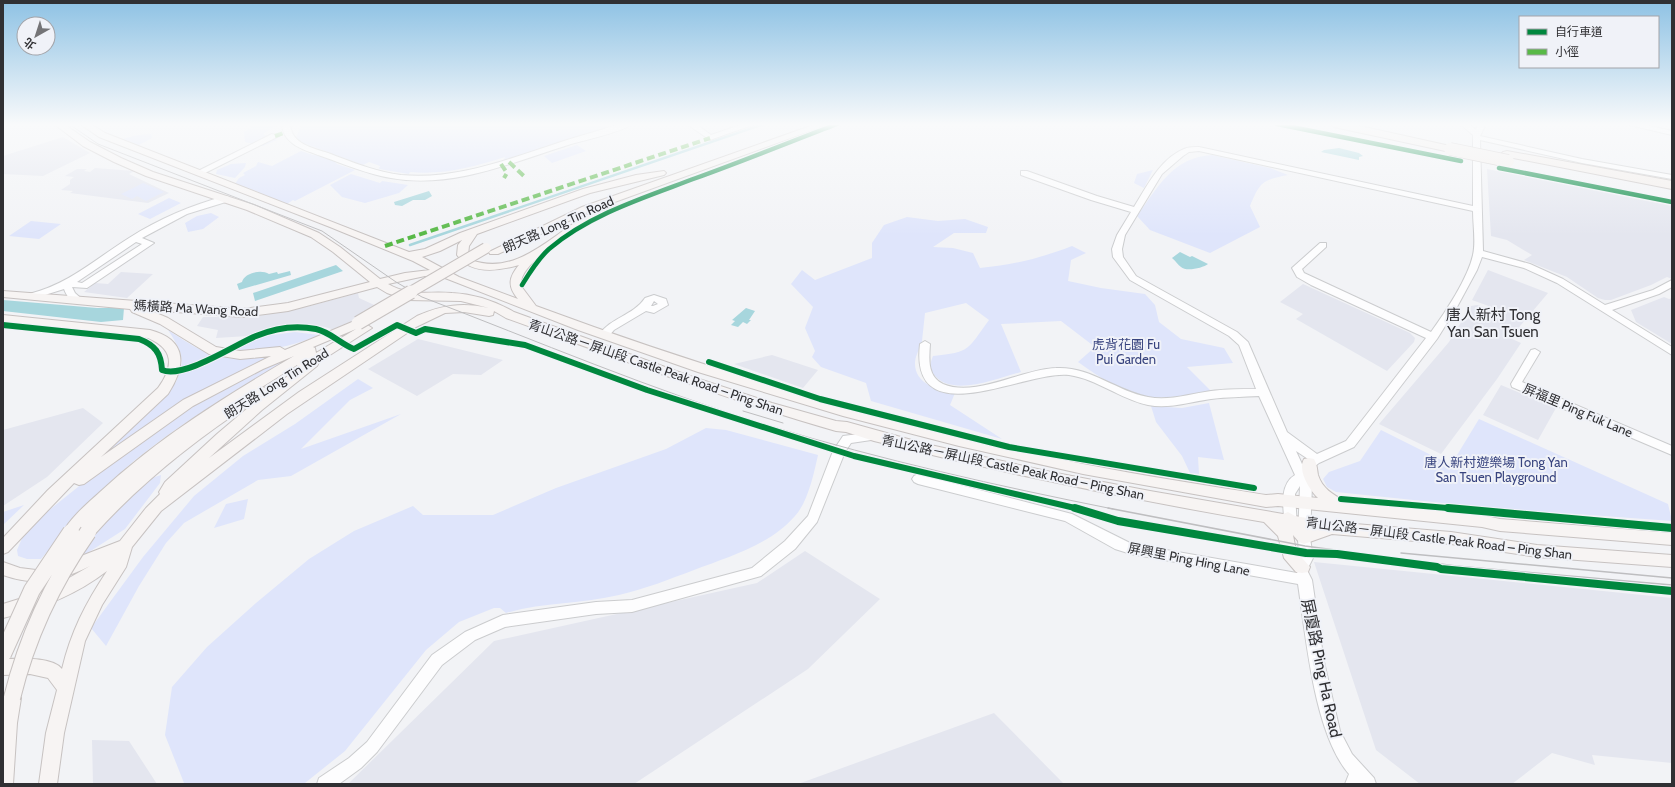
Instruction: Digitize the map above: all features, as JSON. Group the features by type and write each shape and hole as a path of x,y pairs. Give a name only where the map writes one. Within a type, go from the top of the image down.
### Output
{"highway":[{"path":"1521,161 1672,193"},
{"path":"1524,161 1672,186"}],"main road":[{"name":"青山公路－屏山段 Castle Peak Road – Ping Shan","path":"120,161 226,199 315,235 379,282 402,295 466,298 502,310 510,315 682,378 768,407 836,426 847,427 874,436 1044,475 1150,497 1269,510"},
{"name":"青山公路－屏山段 Castle Peak Road – Ping Shan","path":"167,161 407,255 436,267 455,279 604,335 702,369 778,392 959,441 1269,510 1290,520 1331,528 1451,538 1537,551 1672,561"},
{"name":"朗天路 Long Tin Road","path":"3,654 13,628 34,586 71,532 95,504 125,475 179,433 222,404 490,250 662,177 704,161"},
{"name":"朗天路 Long Tin Road","path":"662,177 712,161"},
{"path":"473,232 464,244 462,254 468,263 488,268 508,267 524,261 582,222 662,177"},
{"path":"407,255 422,254 473,232 596,189 662,177"},
{"path":"535,308 522,296 515,283 520,271 540,251"},
{"path":"338,294 356,280 361,268"},
{"name":"媽橫路 Ma Wang Road","path":"3,294 126,305 243,313 275,310 404,276 425,273 455,279"},
{"path":"126,305 164,321 213,351 231,355 250,355 301,348"},
{"path":"160,502 286,406 427,316 443,310 462,308 483,310 501,316 510,315"},
{"path":"3,319 150,334 164,340 172,348 176,358 175,368 168,384 156,398 31,516 6,543"},
{"name":"朗天路 Long Tin Road","path":"4,784 8,723 12,698 25,649 46,598 73,552 88,532 132,484 180,445 241,404 344,341 359,326"},
{"path":"31,516 96,467 188,403 222,384 301,348 359,326"},
{"path":"3,611 20,608 45,599 81,581 101,567 126,544 160,502 170,486 213,444 297,375 344,341"},
{"path":"1312,461 1310,475 1319,491 1326,498 1346,508"},
{"name":"青山公路－屏山段 Castle Peak Road – Ping Shan","path":"1269,510 1278,500 1305,504 1482,521 1500,525 1672,539"},
{"path":"1269,510 1285,533 1288,554 1303,573"},
{"path":"1290,520 1304,538 1331,528"},
{"path":"3,568 16,573 39,577 70,570 104,551 126,544"},
{"path":"48,784 55,733 77,641 96,600 118,567 126,544"},
{"path":"3,667 30,666 53,671 65,687"}],"street":[{"path":"198,173 224,161"},
{"path":"346,161 379,172 401,177 424,178 465,174 512,161"},
{"name":"屏廈路 Ping Ha Road","path":"1172,161 1160,173 1120,235 1117,249 1118,257 1133,278 1233,334 1244,344 1300,477 1306,485 1304,538 1306,558 1303,573"},
{"name":"屏廈路 Ping Ha Road","path":"1253,161 1478,210"},
{"path":"1300,477 1312,461 1343,449 1350,444 1390,389 1433,337 1460,294 1478,253 1477,161"},
{"path":"1581,161 1672,177"},
{"path":"1024,173 1094,198 1135,210"},
{"path":"201,204 204,192"},
{"path":"32,296 48,294 68,285 136,239 201,204 226,199"},
{"path":"68,285 84,286 149,243 136,239"},
{"path":"1323,245 1297,268 1300,275 1314,283 1433,337"},
{"path":"1478,253 1540,271 1570,287 1672,352"},
{"path":"1604,309 1656,292 1672,283"},
{"path":"68,285 71,295 79,301"},
{"path":"604,335 610,328 645,306"},
{"path":"925,344 924,371 935,383 952,390 966,391 978,389 1041,372 1057,371 1074,372 1091,377 1120,392 1149,401 1164,402 1212,395 1263,392"},
{"name":"屏福里 Ping Fuk Lane","path":"1535,352 1516,384 1672,451"},
{"path":"836,426 847,439"},
{"path":"1280,431 1312,461"},
{"path":"326,784 355,763 372,748 437,660 470,636 503,621 596,608 632,606 756,572 790,546 813,518 839,451 847,439 874,436"},
{"name":"屏廈路 Ping Ha Road","path":"1300,477 1294,480 1292,487 1289,502 1290,520 1296,557 1303,573 1318,662 1333,732 1355,778 1368,784"},
{"name":"屏興里 Ping Hing Lane","path":"918,479 1068,517 1120,545 1131,549 1303,573"}],"shaded area":[{"path":"3,161 74,161 43,176 3,174"},
{"path":"95,168 134,171 129,174 169,193 148,203 70,193 73,191 61,190 70,184 70,180 74,177 65,176 77,169 87,169 84,171 90,172"},
{"path":"1487,169 1672,206 1672,279 1667,277 1651,285 1611,300 1605,300 1598,298 1567,277 1524,260 1532,255 1507,240 1491,236"},
{"path":"429,191 432,196 425,200 413,200 402,206 395,205 394,202"},
{"path":"1180,252 1208,264 1194,269 1183,268 1172,258"},
{"path":"336,265 343,271 255,301 253,293"},
{"path":"1488,270 1548,293 1510,338 1521,343 1497,379 1441,454 1379,424 1449,342 1471,306 1477,305 1499,312 1500,310 1472,300"},
{"path":"290,271 291,275 239,290 237,284 242,282 243,279 249,274 257,272 269,274 277,272 278,274"},
{"path":"121,272 153,274 127,298 84,292 95,283 108,284"},
{"path":"1303,284 1410,333 1415,338 1414,342 1387,371 1296,319 1303,314 1280,302"},
{"path":"358,293 359,298 385,310 344,333 325,327 303,324 265,329 248,336 216,338 218,330 197,326 203,317 253,317 310,306"},
{"path":"1664,297 1669,299 1672,298 1672,344 1636,322 1631,310"},
{"path":"3,300 97,308 124,308 123,320 101,322 3,311"},
{"path":"746,308 755,311 749,320 751,320 747,324 743,322 738,327 731,325 735,321 732,320"},
{"path":"418,339 503,360 481,375 453,374 417,396 368,369"},
{"path":"772,355 818,370 803,388 734,364"},
{"path":"1501,385 1556,408 1538,440 1483,415"},
{"path":"83,408 103,423 47,477 3,506 3,430"},
{"path":"805,551 880,599 808,669 634,784 348,784 494,641 757,583"},
{"path":"1314,562 1672,598 1672,763 1592,755 1595,765 1552,753 1512,784 1420,784 1376,750"},
{"path":"994,713 1064,784 798,784"},
{"path":"92,740 129,741 157,784 93,784"}],"green space":[{"path":"282,161 334,161 337,164 355,170 287,204 270,205 263,200 258,192 235,184 239,178 245,175 243,173 256,166 258,162 272,166"},
{"path":"351,161 492,161 447,171 423,173 410,172 409,174 379,169 380,166 369,162 363,165"},
{"path":"549,161 558,161 552,163"},
{"path":"1187,161 1238,161 1270,168 1288,175 1263,183 1256,192 1250,206 1260,227 1210,253 1150,230 1137,216 1168,175"},
{"path":"246,163 245,167 235,178 216,174 217,170 231,164"},
{"path":"1153,170 1144,188 1134,183 1137,174"},
{"path":"351,174 380,183 382,181 408,185 399,193 365,203 342,197 330,185"},
{"path":"143,183 164,192 146,201 137,196 132,199 121,194"},
{"path":"169,198 181,203 150,219 138,214"},
{"path":"211,213 219,217 203,229 188,232 185,223 197,216"},
{"name":"虎背花園 Fu Pui Garden","path":"907,217 938,221 965,219 988,227 986,233 954,233 933,247 953,248 973,253 980,268 1005,265 1027,260 1072,246 1086,253 1071,260 1068,281 1101,288 1145,294 1155,305 1159,322 1181,339 1224,348 1233,363 1187,367 1212,392 1173,397 1150,397 1122,389 1103,379 1078,362 1095,347 1061,321 1001,324 1021,372 976,384 964,386 953,385 943,382 935,376 931,368 933,356 955,353 967,348 972,344 989,320 966,303 925,313 922,341 915,362 916,370 922,381 928,385 955,393 950,405 1002,439 871,401 866,383 821,367 812,357 815,351 805,328 813,307 791,284 802,270 815,280 872,258 872,243 884,225"},
{"path":"31,221 61,224 39,239 9,236"},
{"path":"168,330 205,352 216,356 239,359 270,356 199,392 158,417 75,479 176,382 182,361 177,344"},
{"path":"295,332 319,335 278,348 246,351 235,350 263,336"},
{"path":"306,348 186,422 141,456 119,474 88,504 41,559 27,559 18,556 17,550 23,536 48,511 88,479 178,414 229,385"},
{"path":"358,379 373,388 350,400 301,449 401,414 291,476 258,480 184,523 166,543 139,586 106,646 91,628 143,557 194,496 243,456 295,424"},
{"path":"1209,403 1224,460 1198,457 1199,474 1190,473 1182,456 1156,422 1151,406 1182,408"},
{"name":"唐人新村遊樂場 Tong Yan San Tsuen Playground","path":"1479,419 1668,504 1672,521 1481,507 1336,492 1327,487 1323,479 1329,472 1360,461 1381,430 1451,465"},
{"path":"706,428 726,430 818,455 815,470 804,503 795,516 773,535 734,555 629,593 605,598 520,609 506,613 500,608 494,608 459,622 426,650 345,751 305,783 184,783 165,735 172,687 207,647 256,603 309,559 354,531 413,506 423,515 493,515 556,488 666,449"},
{"path":"161,475 160,483 125,529 78,559 108,520 129,498 146,482"},
{"path":"248,499 244,519 214,528 226,504"},
{"path":"24,505 3,525 3,512"}],"waterway":[{"path":"410,245 657,161"}],"tram line":[{"path":"141,161 322,231 396,282 422,297 682,397 770,426 897,461 983,482 1111,509"},
{"path":"743,411 783,423"},
{"path":"1111,509 1305,546 1456,566 1672,585"},
{"path":"1401,553 1672,578"}],"marked path":[{"path":"385,246 642,161"},
{"path":"509,162 525,177"},
{"path":"501,164 507,173 504,178"}],"cycle path":[{"path":"522,285 534,266 549,249 581,227 599,217 659,191 741,161"},
{"path":"1499,168 1672,202"},
{"path":"3,325 139,339 157,349 161,358 162,370 167,372 187,368 205,361 255,336 273,330 293,327 316,329 354,349 397,325 416,333 425,329 525,345 647,390 768,430 854,456 1086,511 1118,521 1306,553 1337,554 1437,567 1441,569 1616,587 1672,591"},
{"path":"709,362 820,399 1009,447 1079,460 1162,472 1254,488"},
{"path":"1341,499 1672,528"}],"district":[{"name":"唐人新村 Tong Yan San Tsuen","path":"1493,324"}]}
